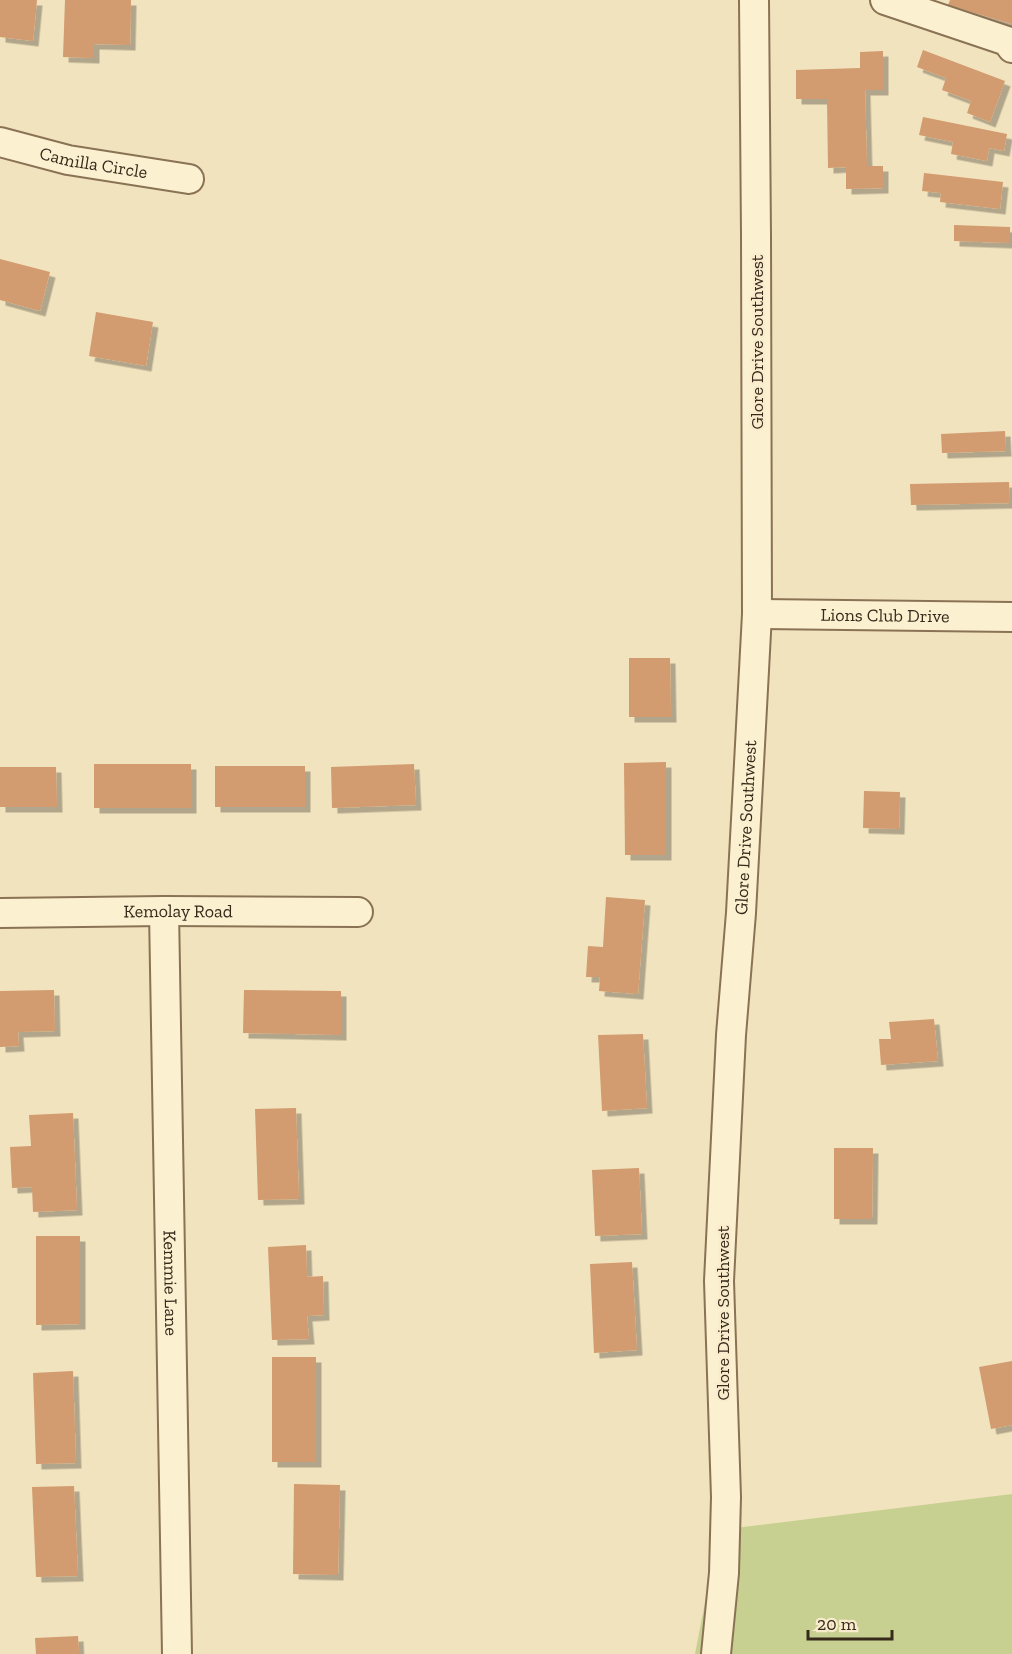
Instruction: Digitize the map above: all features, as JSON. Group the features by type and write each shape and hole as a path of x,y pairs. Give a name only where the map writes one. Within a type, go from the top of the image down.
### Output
{"street":[{"name":"Glore Drive Southwest","path":"716,1654 724,1573 726,1497 719,1281 731,1035 741,913 758,614 754,0"},
{"path":"885,0 1007,40 1012,48"},
{"name":"Camilla Circle","path":"0,142 68,160 189,179"},
{"name":"Lions Club Drive","path":"758,614 1012,618"},
{"name":"Kemmie Lane","path":"164,911 177,1654"},
{"name":"Kemolay Road","path":"0,913 358,912"}],"green space":[{"path":"1012,1494 1012,1654 695,1654 719,1530"}],"building":[{"path":"0,0 37,0 33,41 0,37"},
{"path":"65,0 131,0 130,45 94,44 94,58 63,57"},
{"path":"950,0 1012,0 1012,24 948,5"},
{"path":"923,50 1005,81 990,122 967,113 971,101 942,90 946,78 917,67"},
{"path":"883,51 883,90 865,90 867,166 883,166 883,188 846,189 846,167 828,168 827,99 796,99 796,70 860,68 860,52"},
{"path":"923,117 1007,134 1004,151 989,148 987,161 951,154 953,142 919,135"},
{"path":"924,173 1003,182 1000,209 940,202 941,193 922,191"},
{"path":"954,225 1010,227 1010,243 954,241"},
{"path":"0,259 50,272 40,311 0,300"},
{"path":"96,312 153,322 146,366 89,356"},
{"path":"1005,431 1006,451 942,453 941,434"},
{"path":"1009,482 1010,503 911,505 910,484"},
{"path":"629,658 670,658 671,717 629,717"},
{"path":"666,762 666,855 625,855 624,763"},
{"path":"94,764 191,764 191,808 94,808"},
{"path":"414,764 416,805 332,808 331,767"},
{"path":"215,766 305,766 305,807 215,807"},
{"path":"0,767 56,767 57,807 0,807"},
{"path":"864,791 900,792 899,829 863,828"},
{"path":"606,897 645,900 638,994 599,991 600,977 586,977 588,946 603,947"},
{"path":"54,990 55,1031 18,1032 19,1046 0,1047 0,991"},
{"path":"244,990 341,991 341,1035 243,1033"},
{"path":"934,1019 938,1061 881,1065 879,1039 891,1039 889,1022"},
{"path":"643,1034 647,1108 602,1111 598,1035"},
{"path":"296,1108 299,1199 258,1200 255,1109"},
{"path":"73,1113 77,1210 33,1212 32,1187 12,1188 10,1147 31,1146 29,1115"},
{"path":"834,1148 873,1148 872,1219 834,1219"},
{"path":"639,1168 642,1234 595,1236 592,1170"},
{"path":"36,1236 80,1236 80,1324 36,1325"},
{"path":"306,1245 307,1277 323,1276 324,1315 307,1316 309,1339 272,1340 268,1247"},
{"path":"632,1262 637,1350 594,1353 590,1264"},
{"path":"272,1357 316,1357 316,1462 272,1462"},
{"path":"1012,1361 1012,1425 991,1429 979,1367"},
{"path":"73,1371 76,1463 36,1464 33,1373"},
{"path":"294,1484 340,1485 338,1575 293,1574"},
{"path":"74,1486 78,1576 36,1577 32,1487"},
{"path":"78,1636 79,1654 36,1654 35,1638"}]}
